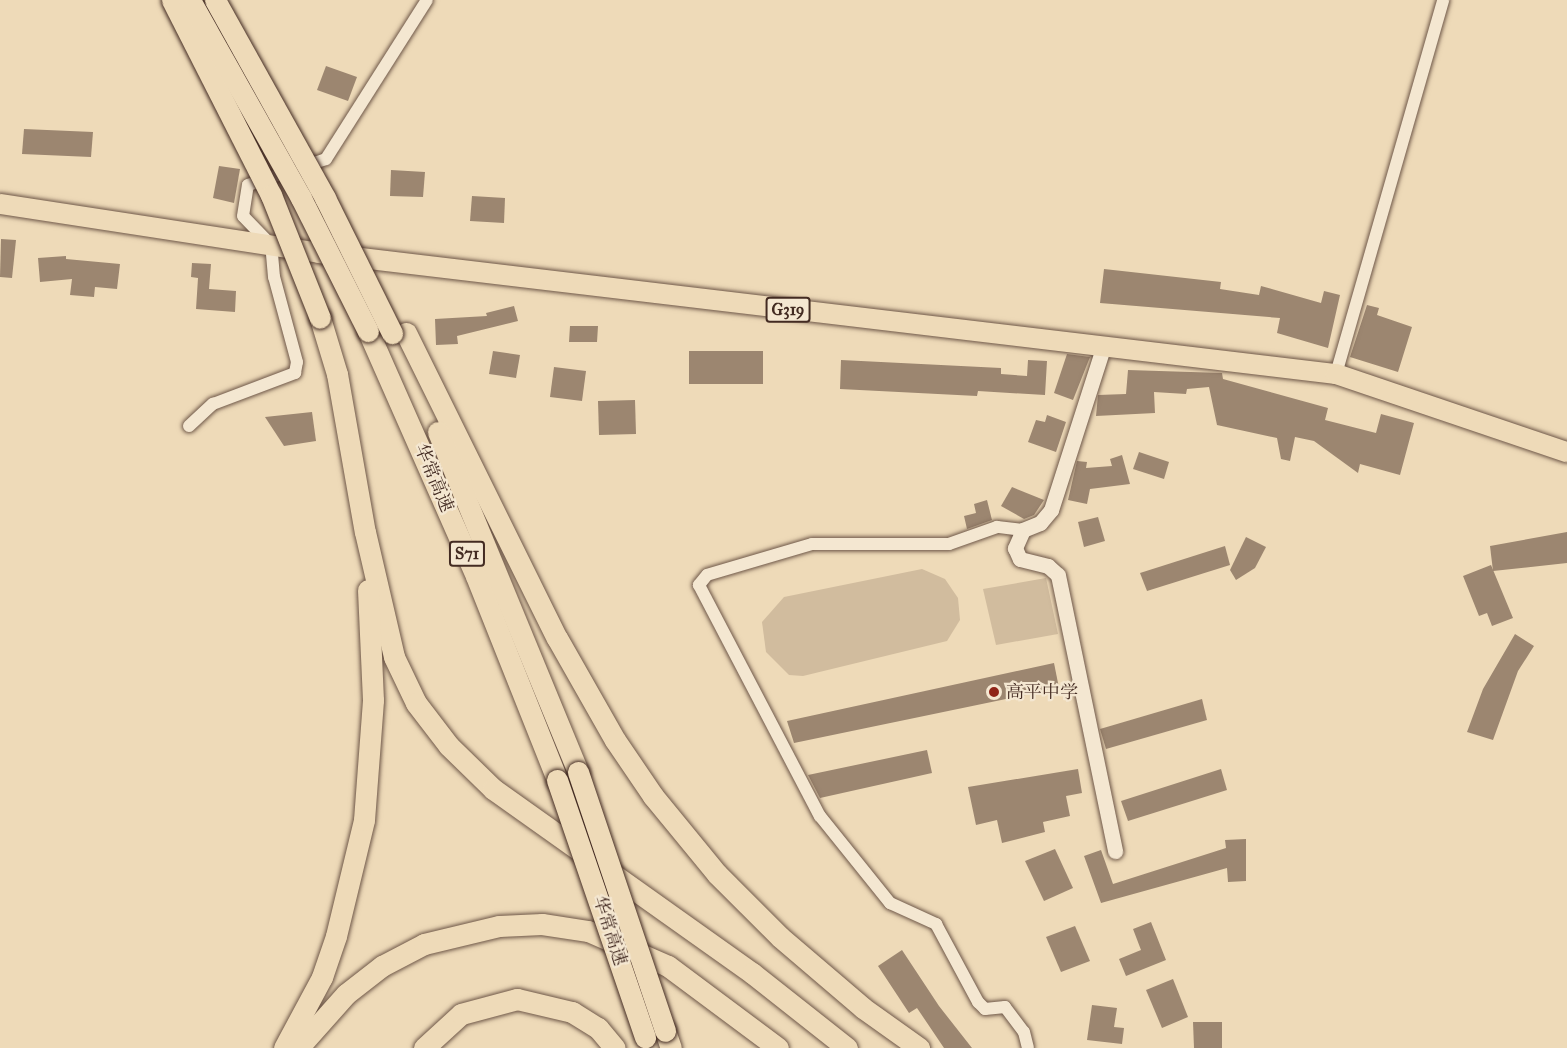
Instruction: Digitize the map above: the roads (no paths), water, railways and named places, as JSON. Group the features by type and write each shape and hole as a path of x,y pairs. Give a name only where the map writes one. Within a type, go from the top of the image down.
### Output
{"highway":[{"path":"172,0 271,195 320,318 337,374 365,532 394,657 416,703 449,746 538,824 752,973 847,1048"},
{"name":"华常高速","path":"190,0 301,198 368,331 472,565 557,780 646,1043"},
{"name":"华常高速","path":"215,0 399,333 495,563 578,772 669,1042"},
{"name":"G319","path":"0,204 271,245 1104,348 1336,374 1567,452"},
{"path":"399,333 562,647 615,740 653,796 717,874 780,937 863,1008 920,1048"},
{"path":"284,1048 322,977 336,936 364,820 373,700 365,532"},
{"path":"298,1048 346,994 382,966 423,944 499,926 542,924 588,931 668,966 778,1048"},
{"path":"424,1048 461,1014 517,999 572,1012 598,1028 615,1048"}],"street":[{"path":"189,426 213,405 296,373 271,245 243,216 248,185 326,159 426,0"},
{"path":"1336,374 1443,0"},
{"path":"1028,1048 1024,1032 1005,1006 985,1009 978,1002 936,924 890,903 820,816 699,585 707,575 812,544 949,544 997,527 1023,530 1040,523 1051,510 1104,348"},
{"path":"1023,530 1016,556 1048,566 1058,575 1115,851"}],"place":[{"name":"高平中学","path":"994,692"}]}
